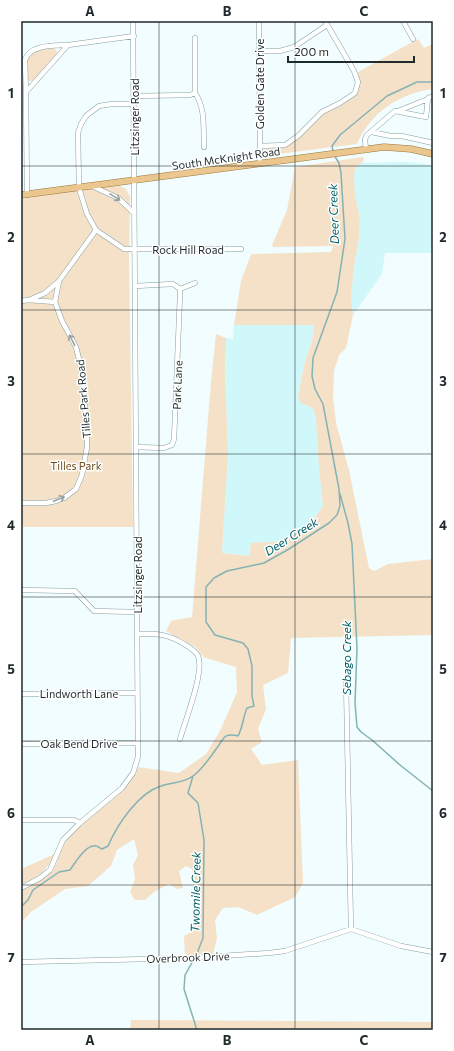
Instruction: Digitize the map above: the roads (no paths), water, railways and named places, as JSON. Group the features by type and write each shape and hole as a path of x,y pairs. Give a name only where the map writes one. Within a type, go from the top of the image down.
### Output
{"main road":[{"name":"South McKnight Road","path":"24,195 384,147 411,149 433,154"}],"street":[{"name":"Litzsinger Road","path":"21,888 40,878 50,870 63,840 80,823 122,788 133,773 138,757 133,21"},
{"name":"Golden Gate Drive","path":"259,21 260,163"},
{"path":"402,21 413,39"},
{"path":"259,51 280,51 294,48 326,23 354,71 358,82 355,93 322,112 298,136 285,145 260,146"},
{"path":"24,195 27,55 36,49 134,36"},
{"path":"195,38 195,93 203,110 204,147"},
{"path":"26,92 68,45"},
{"path":"134,96 190,96 195,93"},
{"path":"366,150 365,139 371,132 396,112 433,96"},
{"path":"396,112 426,117 428,99"},
{"path":"134,104 112,104 99,106 86,116 78,133 79,188 87,214 96,230 124,249 135,249"},
{"path":"371,132 391,136 402,136 433,143"},
{"path":"92,186 118,198 134,213"},
{"path":"29,300 45,293 59,281 96,230"},
{"name":"Rock Hill Road","path":"135,249 241,249"},
{"path":"21,300 54,302 59,281"},
{"path":"135,286 173,284 180,289 195,283"},
{"name":"Park Lane","path":"136,447 164,448 173,446 175,437 180,289"},
{"name":"Tilles Park Road","path":"21,503 46,503 56,501 64,498 76,489 82,475 87,447 81,367 76,347 54,302"},
{"path":"21,590 74,591 94,611 137,612"},
{"path":"138,634 157,633 166,635 188,646 198,655 200,664 196,687 180,739"},
{"path":"346,679 351,928 401,946 433,952"},
{"name":"Lindworth Lane","path":"21,694 137,693"},
{"name":"Oak Bend Drive","path":"21,744 138,743"},
{"path":"21,820 74,820 80,823"},
{"name":"Overbrook Drive","path":"21,962 201,958 269,953 285,951 351,928"}],"waterway":[{"name":"Deer Creek","path":"333,151 332,146 340,135 387,96 417,82 433,82"},
{"name":"Deer Creek","path":"21,907 28,900 33,890 59,872 70,870 88,848 96,846 102,849 108,846 129,811 144,795 161,786 182,781 197,773 204,766 225,737 228,735 238,736 247,708 254,706 252,696 252,666 248,649 243,643 215,635 206,622 206,587 214,578 227,571 264,563 329,523 337,515 340,506 339,489 323,404 315,389 312,376 313,358 337,292 345,239 341,173 339,163 334,155"},
{"name":"Sebago Creek","path":"340,494 352,544 357,648 355,703 357,727 400,765 433,791"},
{"name":"Twomile Creek","path":"193,776 188,793 198,803 204,840 203,938 196,956"},
{"name":"Twomile Creek","path":"194,959 185,975 184,989 196,1027 195,1030"}],"park label":[{"name":"Tilles Park","path":"76,465"}]}
